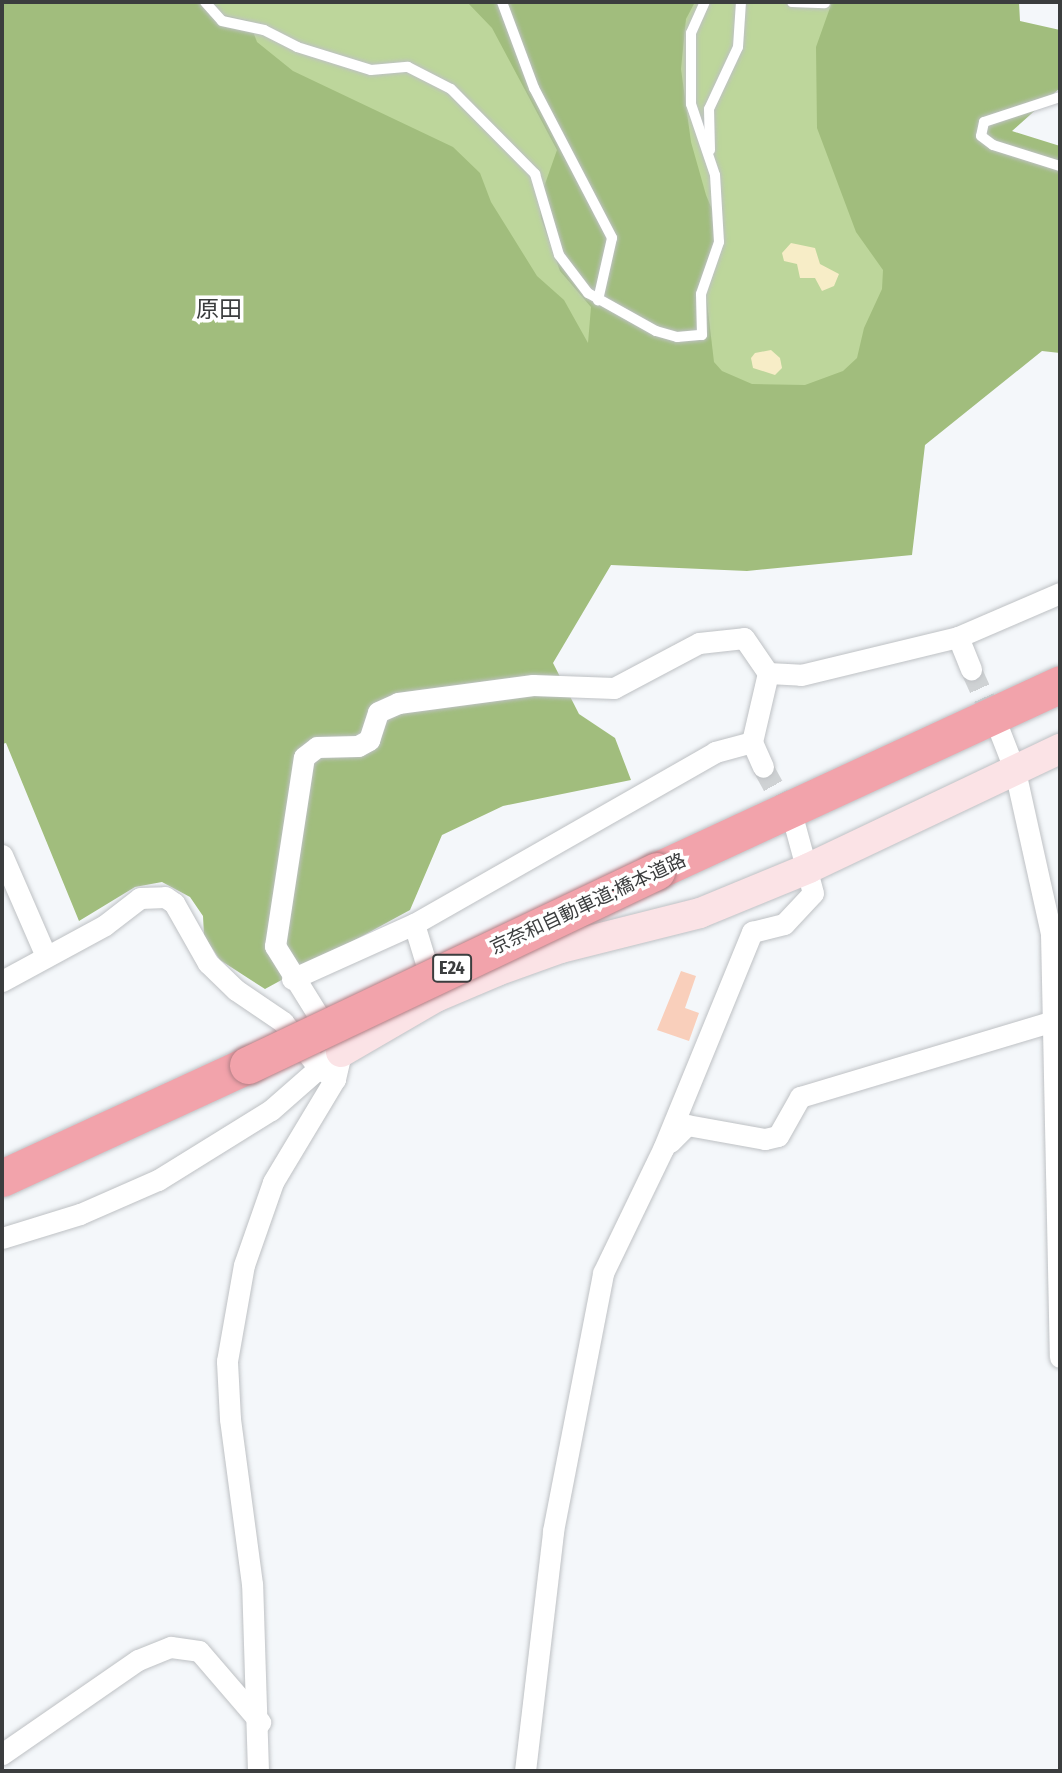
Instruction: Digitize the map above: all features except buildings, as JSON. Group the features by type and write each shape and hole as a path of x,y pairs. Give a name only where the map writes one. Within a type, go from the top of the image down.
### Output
{"highway":[{"name":"京奈和自動車道;橋本道路","path":"2,1178 1060,684"}],"street":[{"path":"768,673 801,675 958,637 1060,593"},
{"path":"958,637 971,669"},
{"path":"331,1066 275,946 304,757 317,747 358,747 369,740 378,712 398,703 533,685 614,688 699,643 719,638 744,638 768,673 752,742 763,767"},
{"path":"999,730 1015,771 1051,933 1055,1020 1056,1299 1060,1357"},
{"path":"292,979 414,925 715,752 752,742"},
{"path":"2,1238 80,1214 159,1180 271,1110 331,1066 436,997 561,948 700,913 809,868 1060,749"},
{"path":"525,1771 554,1531 603,1273 663,1149 740,954 752,932 784,924 813,894 809,868 794,823"},
{"path":"2,855 46,956"},
{"path":"4,974 106,925 140,898 166,897 174,904 208,963 236,990 284,1022 331,1066"},
{"path":"414,925 436,997"},
{"path":"663,1149 687,1125 765,1139 778,1136 800,1097 1055,1020"},
{"path":"258,1771 260,1722 252,1584 230,1419 227,1361 244,1265 273,1182 331,1066"},
{"path":"5,1744 138,1660 171,1647 199,1651 260,1722"}],"lane":[{"path":"205,2 222,21 264,30 296,47 371,70 408,67 451,89 536,174 559,255 598,300 656,331 677,337 702,335 701,294 719,242 710,156 709,109 738,47 741,4 752,2"},
{"path":"502,2 534,88 612,238 598,300"},
{"path":"705,2 691,33 690,75 697,131 710,156"},
{"path":"792,2 825,2"},
{"path":"1060,97 984,122 981,136 993,145 1060,166"}],"green space":[{"path":"2,2 211,2 224,15 249,21 257,42 293,71 453,147 480,173 491,202 537,276 564,300 588,343 591,307 560,271 541,218 539,201 557,150 492,28 467,2 695,2 686,19 681,69 691,142 706,195 724,238 706,294 714,362 722,371 752,384 805,385 843,371 857,358 864,328 882,289 883,270 856,232 817,128 816,47 832,2 1019,2 1020,21 1060,30 1060,88 1012,131 1060,146 1060,353 1042,351 925,445 912,555 747,571 611,565 553,663 579,714 615,738 631,780 503,806 442,835 410,910 265,989 220,960 204,936 203,916 190,897 162,882 135,887 79,921 6,743 2,744"},
{"path":"95,2 940,2 917,401 594,429"}],"sand":[{"path":"791,243 815,248 820,264 839,274 834,286 822,291 815,278 800,278 797,264 784,261 782,253"},
{"path":"771,350 780,358 782,368 775,375 753,368 751,358 755,353"}],"tunnel":[{"path":"971,669 996,724"},
{"path":"763,767 791,818"}],"district":[{"name":"原田","path":"219,309"}]}
